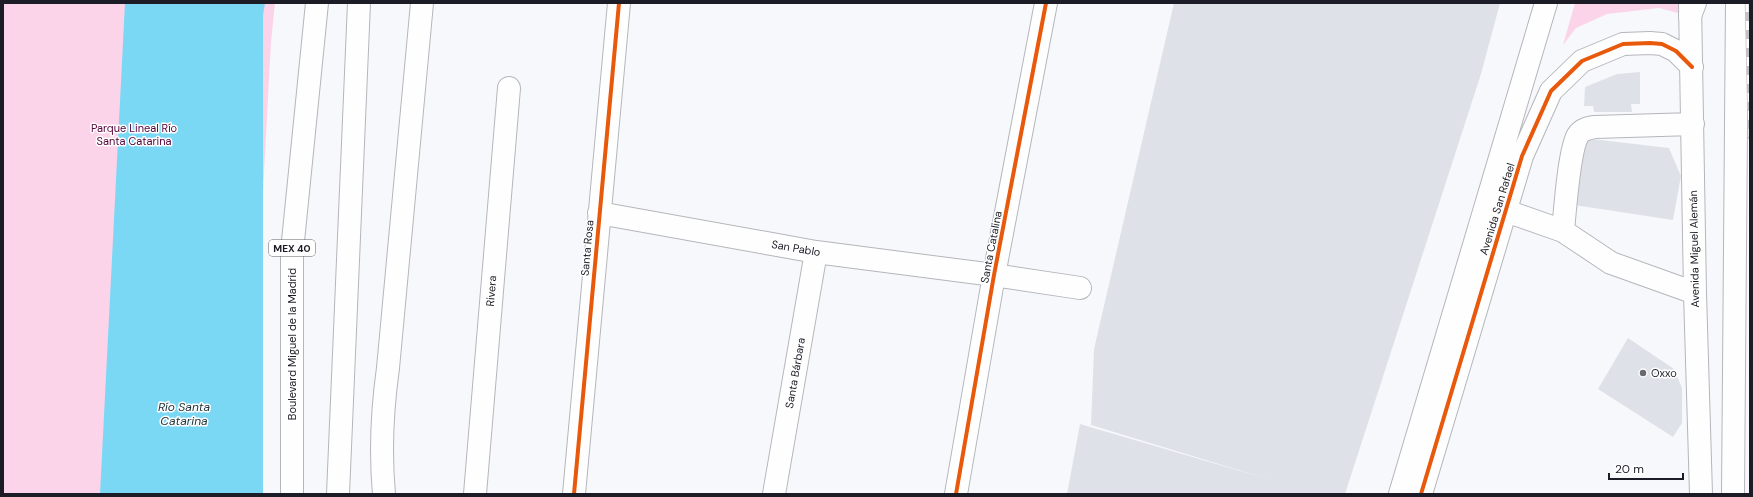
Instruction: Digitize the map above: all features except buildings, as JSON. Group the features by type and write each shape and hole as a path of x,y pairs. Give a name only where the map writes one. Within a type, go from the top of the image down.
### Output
{"main road":[{"name":"Boulevard Miguel de la Madrid","path":"292,494 292,251 317,3"},
{"path":"338,494 359,3"},
{"path":"384,494 381,442 383,405 422,3"},
{"name":"Santa Rosa","path":"574,494 619,3"},
{"name":"Santa Catalina","path":"956,494 994,275 1046,3"},
{"name":"Avenida San Rafael","path":"1421,494 1496,208 1546,3"},
{"path":"1732,494 1737,3"},
{"name":"Avenida Miguel Alemán","path":"1692,7 1695,293 1701,494"},
{"name":"Avenida San Rafael","path":"1400,494 1496,208 1522,156 1551,91 1582,61 1623,44 1662,44 1676,51 1692,67"},
{"name":"Rivera","path":"475,494 509,88"},
{"path":"1563,231 1572,156 1578,136 1582,131 1595,127 1693,124"},
{"path":"1496,208 1563,231 1611,263 1695,293"},
{"name":"San Pablo","path":"599,213 816,252 994,275 1080,288"},
{"name":"Santa Bárbara","path":"774,494 816,252"}],"green space":[{"name":"Parque Lineal Río Santa Catarina","path":"3,3 275,3 271,42 258,285 254,494 3,494"},
{"path":"1575,3 1678,3 1678,13 1659,8 1607,14 1576,28 1563,45"}],"water":[{"name":"Río Santa Catarina","path":"125,3 265,3 263,15 263,494 100,494"}],"railway":[{"path":"1747,3 1750,137"}],"cycle path":[{"path":"574,494 619,3"},
{"path":"956,494 994,275 1046,3"},
{"path":"1421,494 1522,156 1551,91 1582,61 1623,44 1662,44 1676,51 1692,67"}],"place":[{"name":"Oxxo","path":"1643,373"}]}
